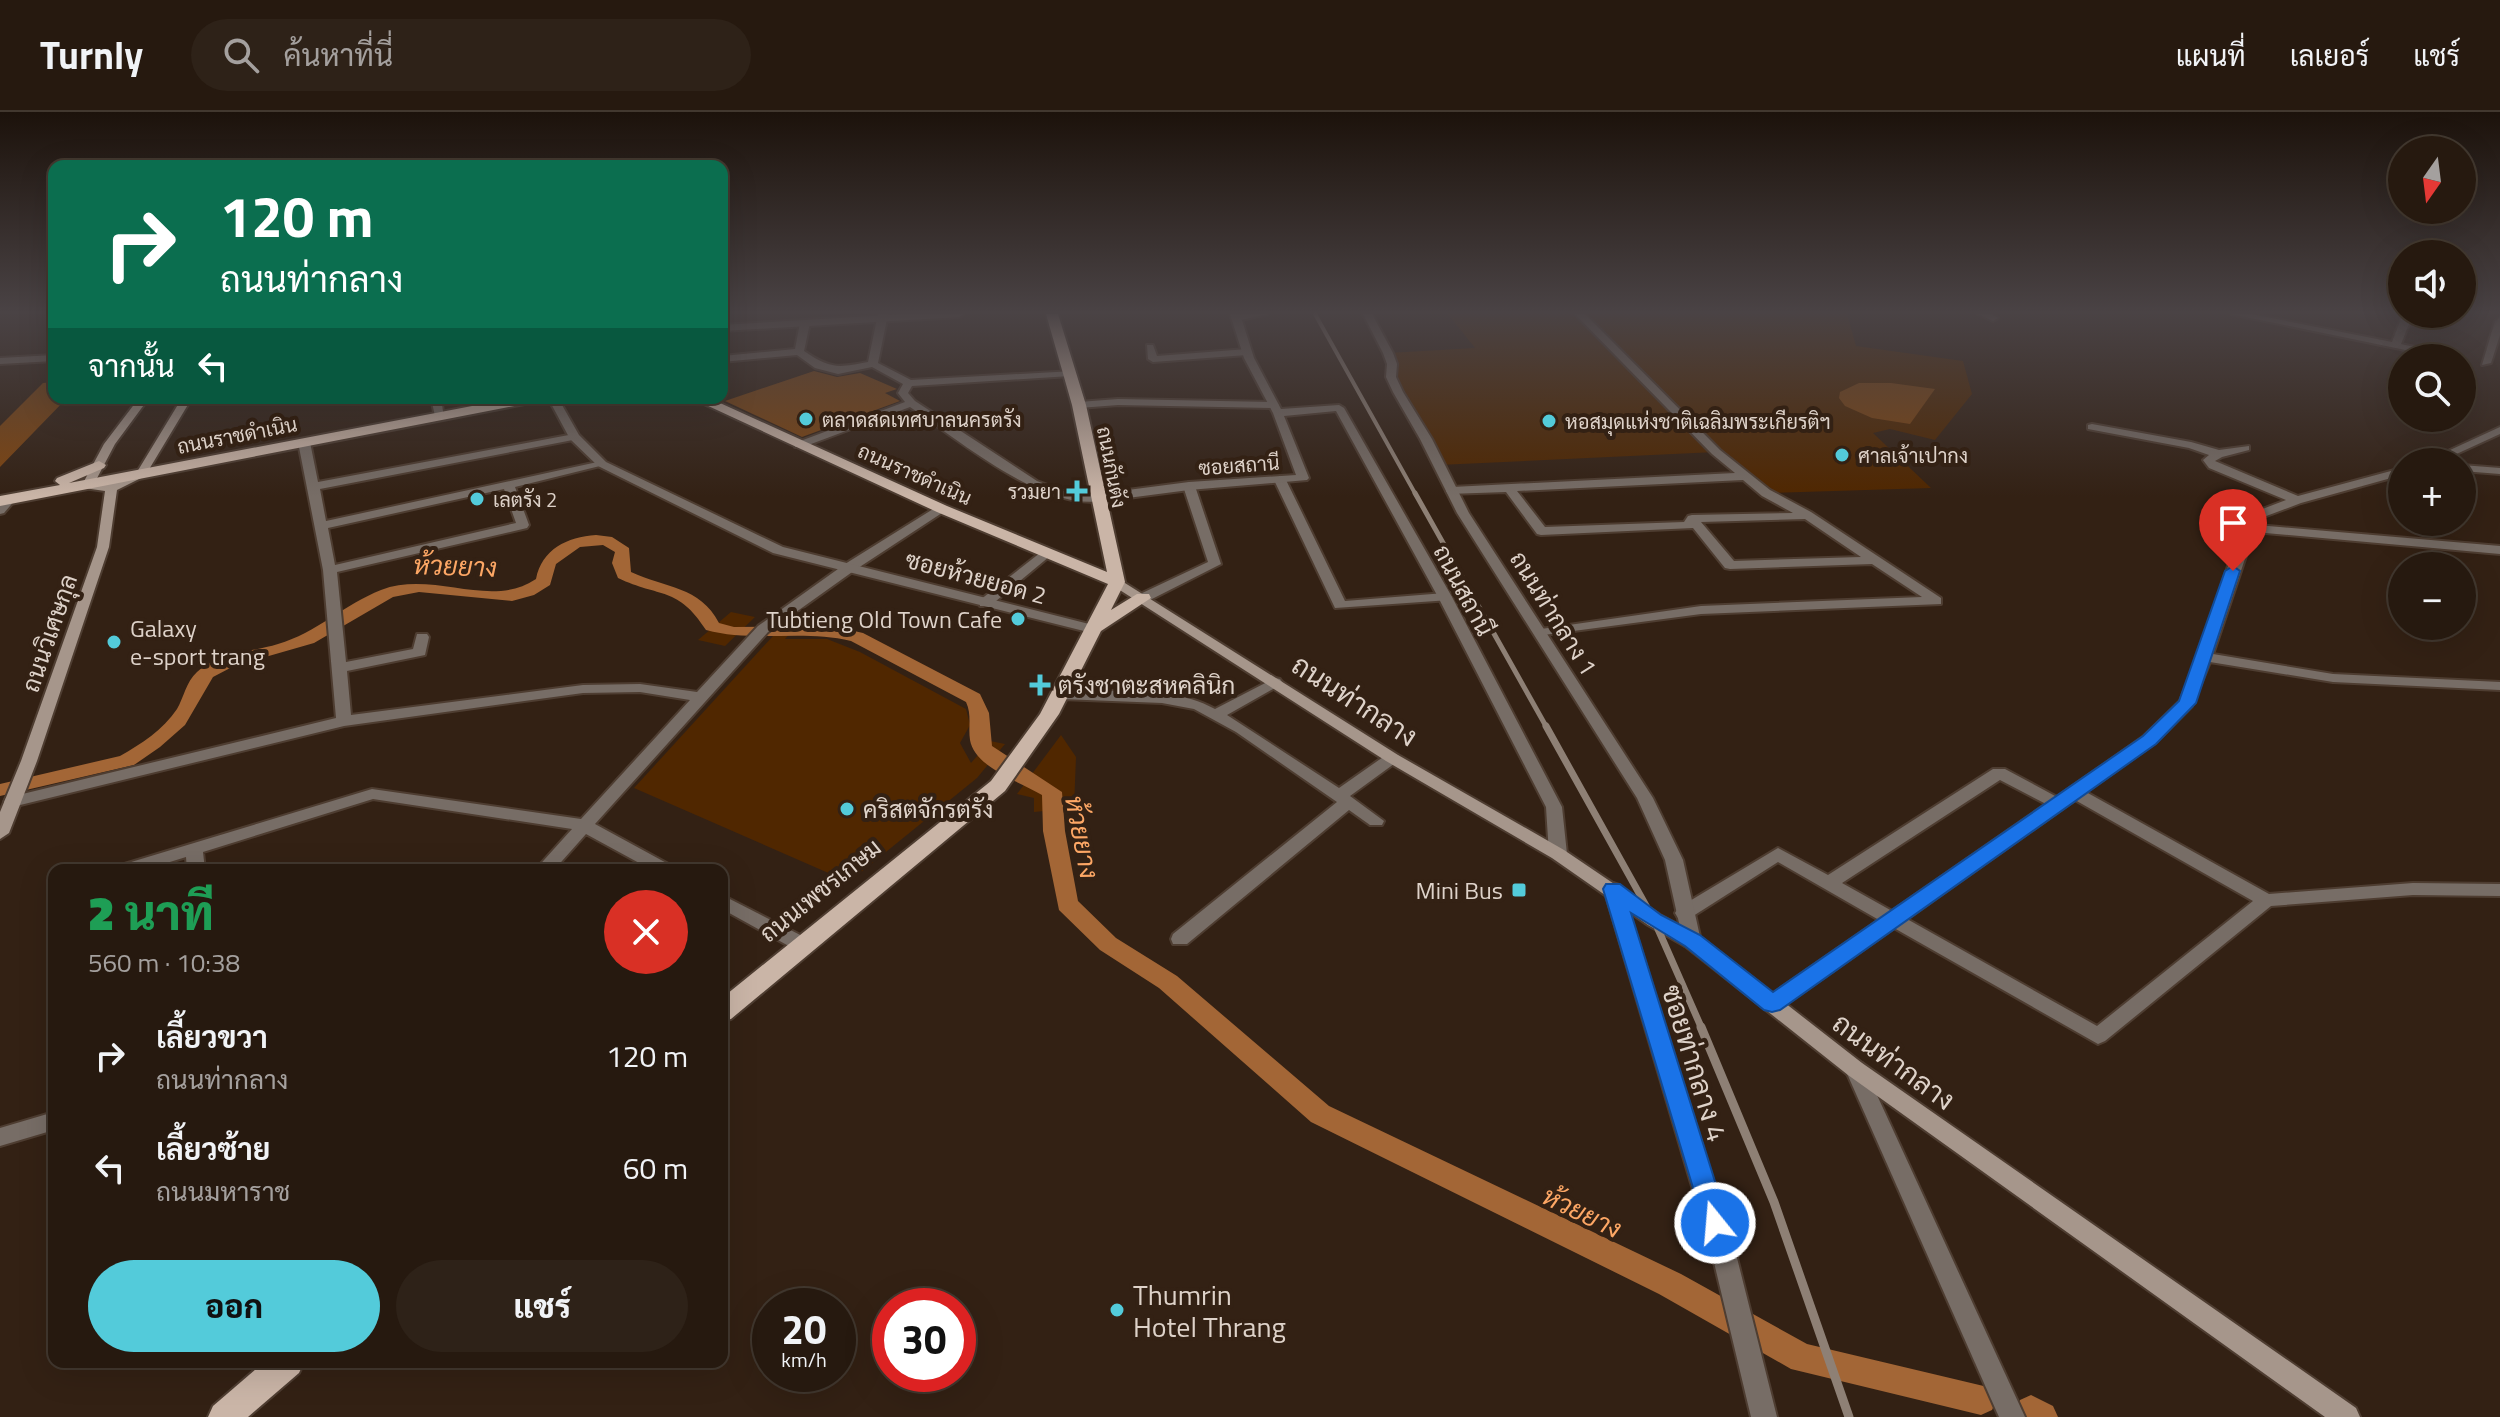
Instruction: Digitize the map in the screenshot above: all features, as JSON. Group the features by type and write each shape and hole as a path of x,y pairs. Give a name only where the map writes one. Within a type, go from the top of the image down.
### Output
{"main road":[{"name":"ถนนกันตัง","path":"1071,375 1117,582"},
{"path":"140,404 88,485 111,488 141,474 183,404"},
{"name":"ถนนราชดำเนิน","path":"3,504 503,404"},
{"name":"ถนนราชดำเนิน","path":"711,404 942,509 1117,582"},
{"path":"3,504 99,465"},
{"name":"ถนนวิเศษกุล","path":"0,833 27,768 103,547 111,488"},
{"path":"1077,566 1108,546"},
{"name":"ถนนท่ากลาง","path":"1117,582 1392,758 1558,854 1654,920 1692,941 1855,1069 2347,1417"},
{"name":"ถนนเพชรเกษม","path":"728,1007 998,786 1022,758 1062,695 1117,582"},
{"path":"1092,629 1143,598"},
{"path":"224,1417 281,1368"}],"street":[{"path":"894,375 909,383 1039,375"},
{"name":"ซอยสถานี","path":"911,403 1033,484 1067,496 1097,498 1189,486 1303,478 1276,409 1259,375"},
{"name":"ถนนท่ากลาง 1","path":"1391,375 1452,491 1645,798 1674,860 1692,941"},
{"path":"1541,633 1701,610 1936,601 1745,476 1716,452 1639,375"},
{"path":"799,445 911,403 903,393 909,383"},
{"path":"1079,405 1118,402 1276,409"},
{"path":"437,404 440,416"},
{"name":"ซอยห้วยยอด 2","path":"556,404 574,437 602,464 778,550 1092,629"},
{"name":"ถนนสถานี","path":"1276,409 1339,408 1445,597 1554,807 1558,854"},
{"path":"2092,427 2191,445 2218,454"},
{"path":"2461,448 2500,430"},
{"path":"313,487 574,437"},
{"path":"304,442 330,570 331,608 344,721"},
{"path":"2245,448 2218,454 2209,460 2213,466 2297,500"},
{"path":"322,526 602,464"},
{"path":"2476,469 2500,471"},
{"path":"1772,1004 2149,740 2187,703 2242,542 2256,516 2297,500 2388,475"},
{"path":"1452,491 1745,476"},
{"path":"1280,480 1340,605 1445,597"},
{"path":"330,570 523,525 508,485"},
{"path":"1143,598 1215,564 1189,486"},
{"path":"1509,488 1541,531 1688,526 1692,519"},
{"path":"549,864 779,615 942,509"},
{"path":"1692,519 1807,515"},
{"path":"1692,519 1730,565 1872,560"},
{"path":"2251,528 2500,550"},
{"path":"985,603 1045,553"},
{"path":"338,668 420,652 422,637"},
{"path":"2205,657 2333,678 2500,686"},
{"path":"1215,715 1275,682"},
{"path":"12,802 344,721 583,689 640,688 701,697"},
{"path":"1062,695 1162,698 1199,706 1376,821"},
{"path":"1180,939 1392,758"},
{"path":"1827,884 1999,773 2058,804"},
{"path":"2075,793 2266,900 2413,889 2500,890"},
{"path":"143,864 372,794 583,825 655,864"},
{"path":"194,848 195,864"},
{"path":"1684,913 1778,854 2098,1036 2266,900"},
{"name":"ซอยท่ากลาง 4","path":"1613,889 1724,1254 1764,1417"},
{"path":"728,904 803,945"},
{"path":"1855,1069 2012,1417"},
{"path":"0,1137 48,1123"}],"shaded area":[{"path":"1393,375 1967,375 1972,394 1935,440 1890,429 1873,433 1931,488 1766,493 1716,452 1439,465 1398,394"},
{"path":"731,612 755,617 725,646 698,640"},
{"name":"คริสตจักรตรัง","path":"784,624 798,624 785,639 827,639 860,652 966,709 970,725 960,743 971,763 990,741 1005,744 977,778 849,882 634,788"},
{"path":"1061,735 1076,757 1074,808 1034,812 1034,798 1017,794"}],"building":[{"name":"ตลาดสดเทศบาลนครตรัง","path":"802,375 864,375 897,389 885,393 900,401 802,437 728,400"},
{"path":"43,383 48,383 48,404 61,404 0,467 0,426"},
{"path":"1859,383 1891,383 1935,389 1910,424 1872,418 1845,406 1839,398 1840,392"}],"waterway":[{"name":"ห้วยยาง","path":"0,790 127,761 178,721 197,684 207,673 238,659 283,649 308,639 387,594 419,587 494,597 529,592 544,581 549,562 564,548 585,540 606,541 623,551 620,563 624,575 686,596 705,612 712,626 734,632 832,631 857,637 973,698 980,713 983,748 999,763 1052,792 1054,831 1067,904 1108,944 1168,982 1320,1114 1670,1284 1802,1358 1981,1399"},
{"name":"ห้วยยาง","path":"2031,1411 2042,1417"}],"railway":[{"path":"1349,375 1416,495"},
{"path":"1415,493 1547,728"},
{"path":"1546,726 1654,920 1702,1029"},
{"path":"1701,1027 1774,1202 1849,1417"}],"place":[{"name":"ตลาดสดเทศบาลนครตรัง","path":"806,419"},
{"name":"หอสมุดแห่งชาติเฉลิมพระเกียรติฯ","path":"1549,421"},
{"name":"ศาลเจ้าเปากง","path":"1842,455"},
{"name":"รวมยา","path":"1077,491"},
{"name":"เลตรัง 2","path":"477,499"},
{"name":"Tubtieng Old Town Cafe","path":"1018,619"},
{"name":"Galaxy e-sport trang","path":"114,642"},
{"name":"ตรังชาตะสหคลินิก","path":"1040,685"},
{"name":"คริสตจักรตรัง","path":"847,809"},
{"name":"Mini Bus","path":"1519,890"},
{"name":"Thumrin Hotel Thrang","path":"1117,1310"}],"route":[{"path":"1715,1223 1613,889 1654,920 1692,941 1772,1004 2149,740 2187,703 2233,571"}]}
